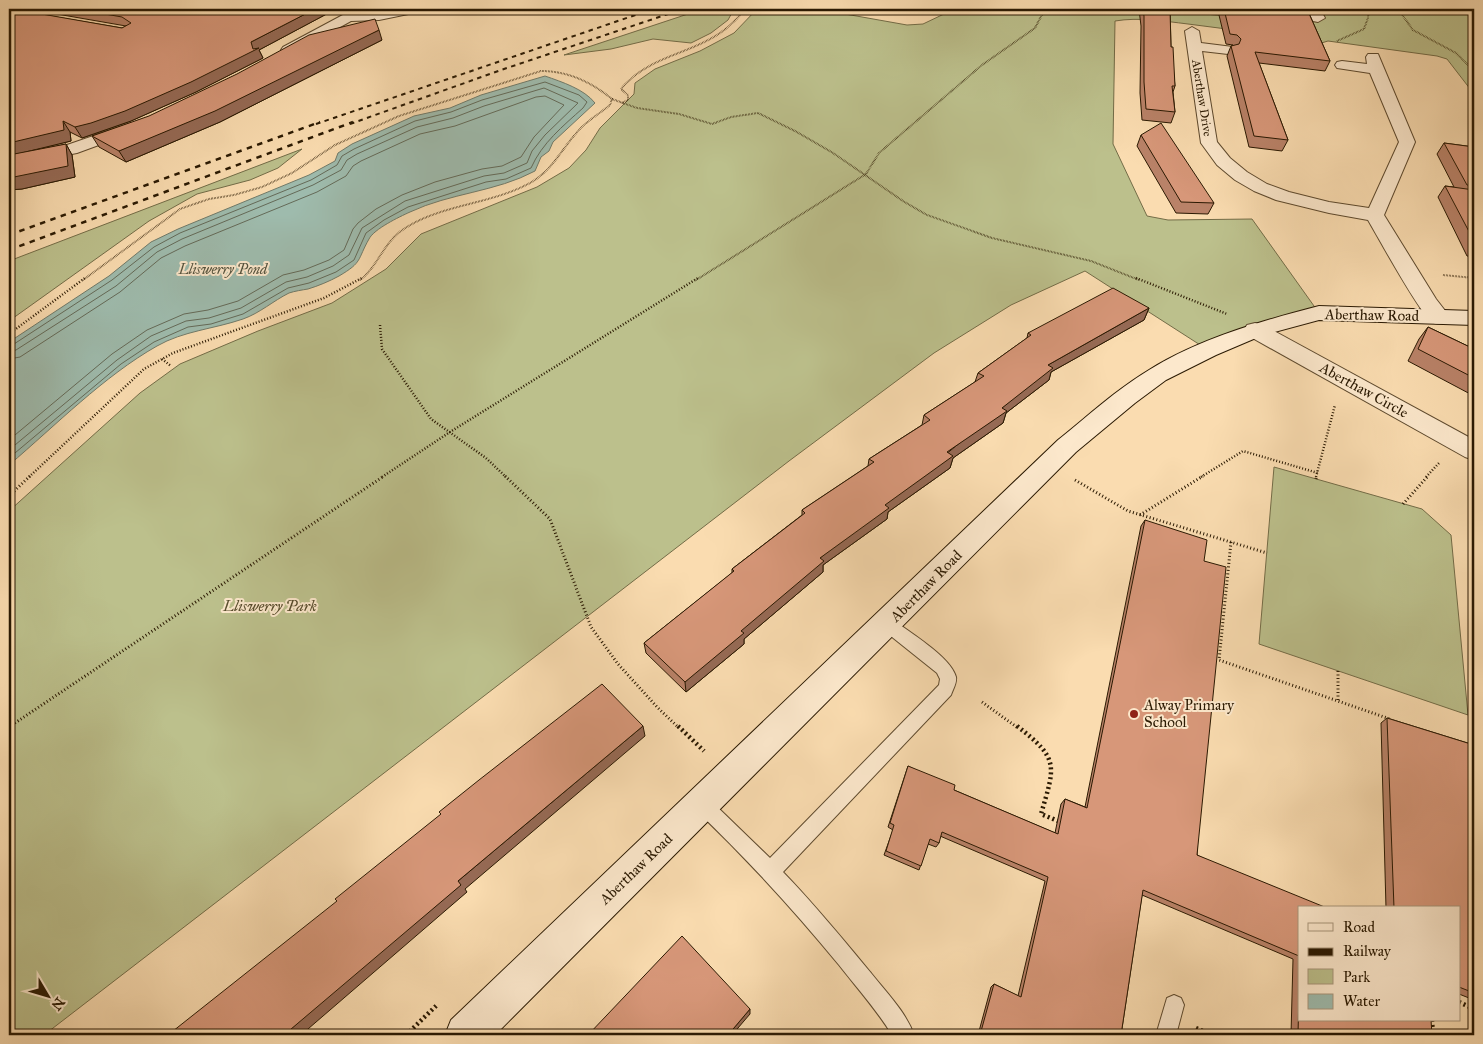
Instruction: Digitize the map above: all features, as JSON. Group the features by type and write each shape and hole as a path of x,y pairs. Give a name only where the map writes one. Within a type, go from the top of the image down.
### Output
{"street":[{"path":"278,56 363,9"},
{"path":"348,17 379,16 413,9"},
{"name":"Aberthaw Drive","path":"1228,50 1193,38 1209,143 1218,157 1234,172 1257,186 1276,194 1337,209 1375,215"},
{"path":"1342,65 1375,63 1407,142 1375,215 1426,301 1438,317"},
{"path":"9,161 71,149 145,123"},
{"name":"Aberthaw Road","path":"466,1035 887,624 1060,452 1127,397 1158,376 1208,350 1242,323 1319,313 1474,318"},
{"name":"Aberthaw Circle","path":"1242,323 1466,446"}],"lane":[{"path":"771,871 948,685 947,673 887,624"},
{"path":"702,804 771,871 816,922 888,1010 904,1035"},
{"path":"1166,1035 1174,1005"}],"path":[{"path":"622,103 628,100 628,95 622,89 626,81 639,71 713,38 730,26 745,9"},
{"path":"9,727 450,432 866,174 879,153 982,65 1036,28 1045,9"},
{"path":"1043,14 1132,9"},
{"path":"1333,44 1363,31 1369,21 1370,9"},
{"path":"1398,9 1413,30 1456,53 1474,71"},
{"path":"9,334 180,209 210,199 262,187 292,173 335,146 399,116 541,71 555,70 568,74 622,103 637,108 679,114 712,124 731,117 758,113 796,131 866,174 903,201 927,215 992,238 1091,261 1242,323"},
{"path":"9,496 144,369 173,354 324,298 346,288 372,269 389,242 401,231 423,219 500,196 526,186 546,175 559,161 579,129 610,105 612,98"},
{"path":"380,325 382,349 431,419 486,458 550,519 572,572 591,627 618,664 657,707 704,751"},
{"path":"162,359 171,366"},
{"path":"1316,479 1342,378"},
{"path":"1403,504 1466,446"},
{"path":"1140,515 1243,451 1318,473"},
{"path":"1102,496 1128,511 1267,553"},
{"path":"1231,542 1218,660 1393,720"},
{"path":"1338,671 1338,701"},
{"path":"982,702 1042,747 1050,757 1052,767 1041,814 1058,821"},
{"path":"1460,1002 1474,1009"},
{"path":"1432,1022 1433,1035"}],"green space":[{"path":"703,9 734,9 728,20 711,33 691,43 653,39 611,49 564,55"},
{"name":"Lliswerry Park","path":"757,9 817,9 907,25 923,24 950,9 1159,9 1309,25 1308,18 1318,17 1314,9 1474,9 1474,94 1447,59 1437,56 1328,41 1318,44 1221,28 1142,19 1115,21 1113,144 1147,216 1168,220 1252,219 1319,313 1208,350 1085,271 1011,305 934,353 789,461 44,1035 9,1035 9,511 140,393 180,364 258,331 332,303 386,269 421,234 537,187 569,168 586,150 600,128 634,94 635,83 655,69 700,51 734,33"},
{"path":"302,149 278,168 250,180 197,194 149,221 9,321 9,261"},
{"path":"1274,467 1422,509 1451,535 1468,715 1259,644"}],"water":[{"name":"Lliswerry Pond","path":"545,76 579,90 595,103 553,142 549,151 541,157 535,171 505,184 441,201 410,212 376,231 369,239 356,264 335,278 312,288 289,293 255,314 243,319 177,337 157,346 137,358 80,402 9,465 9,342 109,276 151,242 309,175 335,161 338,153 352,144 414,116 450,108 481,95"}],"building":[{"path":"9,9 122,28 131,23 122,17 77,9 315,9 251,42 253,49 259,48 191,82 125,111 75,127 63,121 64,130 9,143"},
{"path":"1143,9 1170,9 1175,86 1172,86 1175,112 1146,109"},
{"path":"1224,9 1307,9 1330,61 1255,52 1288,140 1254,136 1231,46 1239,44 1241,39 1237,35 1230,34"},
{"path":"375,19 379,30 215,111 119,151 92,136 149,116 237,74 309,35"},
{"path":"1161,123 1214,203 1181,202 1141,135"},
{"path":"1444,143 1474,147 1474,186 1467,185"},
{"path":"66,144 68,166 9,178 9,155"},
{"path":"1445,186 1474,190 1474,241"},
{"path":"1113,288 1149,308 1048,365 1053,368 1002,408 1007,411 947,452 953,456 885,505 889,508 820,558 824,561 741,631 744,633 685,682 644,643 734,571 732,569 805,513 802,510 874,462 869,459 930,420 924,415 984,376 978,373 1031,335 1028,333"},
{"path":"1428,327 1474,349 1474,378 1418,349"},
{"path":"1145,520 1207,540 1204,561 1226,567 1197,855 1322,906 1298,906 1298,956 1143,890 1121,1035 980,1035 994,984 1021,997 1048,877 942,832 939,843 930,839 921,866 886,851 894,825 890,823 908,766 955,785 954,790 1058,834 1065,799 1087,808"},
{"path":"602,684 643,726 458,881 461,885 284,1035 168,1035 337,901 335,899 441,814 439,812"},
{"path":"1387,718 1474,745 1474,993 1460,987 1460,906 1394,906"},
{"path":"682,936 750,1009 728,1035 588,1035"},
{"path":"1298,1022 1431,1022 1432,1035 1298,1035"}],"railway":[{"path":"316,124 653,9"},
{"path":"350,124 501,70 683,9"},
{"path":"9,235 320,122"},
{"path":"9,250 353,122"}],"place":[{"name":"Alway Primary School","path":"1134,714"}]}
